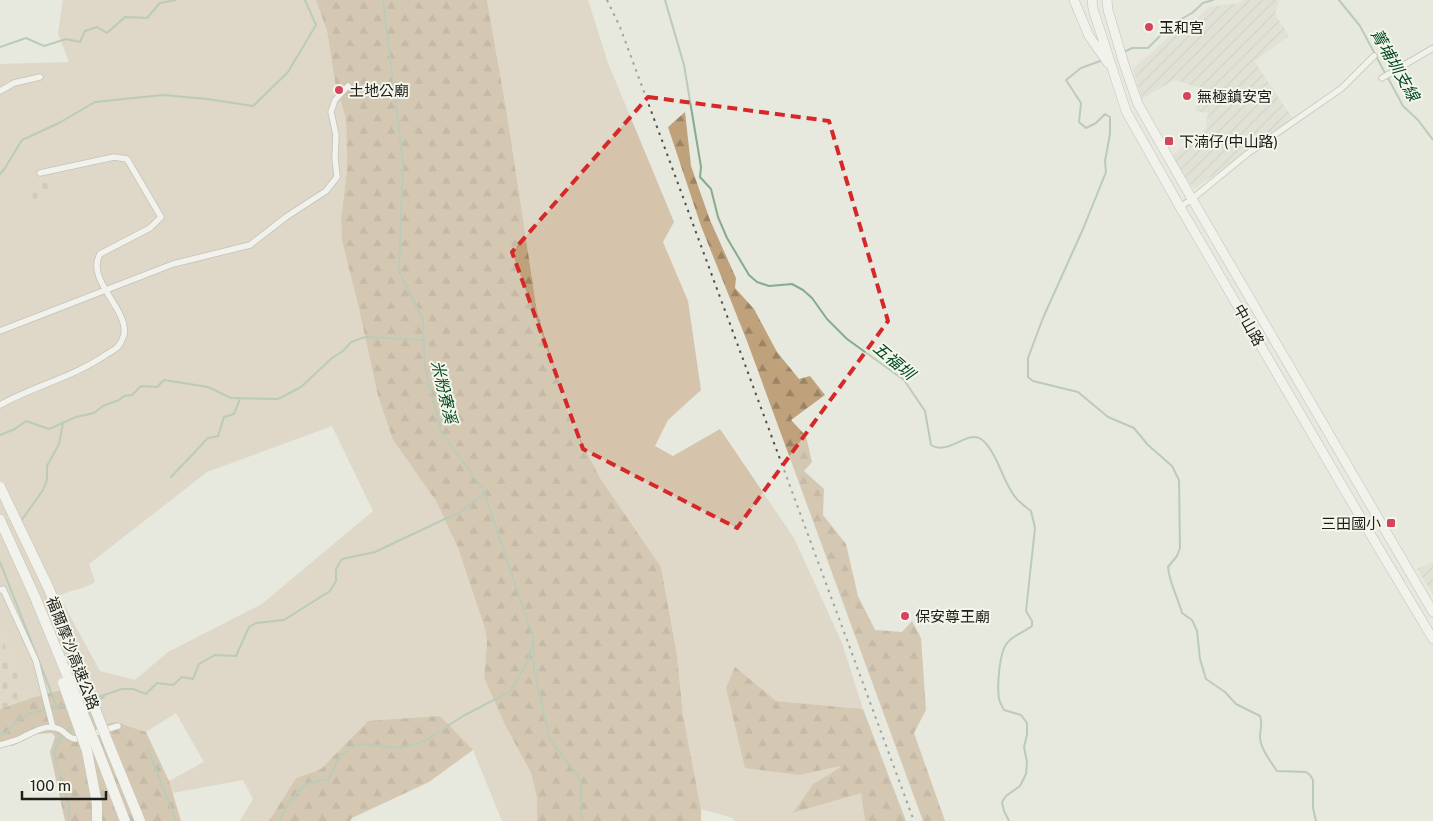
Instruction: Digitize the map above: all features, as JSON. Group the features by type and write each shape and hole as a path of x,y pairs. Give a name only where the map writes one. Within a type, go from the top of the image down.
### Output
{"highway":[{"name":"福爾摩沙高速公路","path":"0,487 48,589 140,821"},
{"name":"福爾摩沙高速公路","path":"0,520 35,597 92,749"},
{"path":"92,749 97,821"},
{"path":"92,749 125,821"}],"main road":[{"path":"1074,0 1089,36 1114,72"},
{"name":"中山路","path":"1092,0 1093,9 1126,110 1180,207 1372,538 1433,639"},
{"name":"中山路","path":"1107,0 1108,10 1124,64 1138,104 1433,612"}],"street":[{"path":"1382,78 1433,48"},
{"path":"1180,207 1247,154 1342,88 1374,56"},
{"path":"0,91 14,83 40,77"},
{"path":"0,331 173,264 250,245 286,217 326,191 337,177 335,158 336,135 331,112 335,100 348,86"},
{"path":"0,405 93,364 119,346 124,334 121,320 105,290 96,266 100,254 150,228 161,217 127,158 114,157 40,173"},
{"path":"0,590 3,589 36,661 53,728"},
{"path":"0,744 18,740 31,732 53,728 60,729 69,738 75,739 118,726"}],"highlighted area":[{"path":"648,97 829,121 888,321 737,528 583,449 512,252"}],"shaded area":[{"path":"1243,0 1279,0 1275,14 1289,36 1254,61 1293,119 1194,189 1171,156 1205,130 1208,113 1195,111 1203,89 1174,80 1142,99 1133,69 1171,35 1184,30 1209,7 1240,3"},
{"path":"1433,562 1433,594 1417,569"}],"green space":[{"path":"63,0 316,0 327,31 335,82 346,119 347,169 341,219 342,241 378,396 393,440 436,501 458,548 485,629 487,641 484,678 505,725 531,773 537,798 537,821 502,821 473,750 368,721 321,769 296,778 269,821 240,821 253,799 243,780 172,793 169,781 204,762 176,713 146,732 116,722 105,724 90,682 28,699 0,634 0,64 69,62 58,33","holes":["332,426 373,511 262,604 168,652 135,680 100,671 59,596 95,582 89,564 207,472"]},
{"path":"316,0 487,0 507,114 537,311 570,418 600,478 661,567 677,655 683,715 701,809 701,821 537,821 537,798 531,773 505,725 484,678 487,641 485,629 458,548 436,501 393,440 378,396 342,241 341,219 347,169 346,119 335,82 327,31"},
{"path":"487,0 588,0 608,63 674,222 663,242 688,301 701,390 668,420 655,446 673,456 720,429 794,538 842,643 863,709 775,701 840,765 839,768 813,784 794,813 861,792 865,821 734,821 733,818 701,809 683,715 677,655 661,567 600,478 570,418 537,311 507,114"},
{"path":"685,112 691,166 710,220 736,278 735,288 754,309 777,352 799,379 810,376 825,395 791,420 806,436 812,462 804,471 824,489 823,515 846,544 858,596 875,630 902,632 912,621 921,638 926,710 914,733 945,821 923,821 747,341 701,226 668,127"},
{"path":"40,181 48,184 50,189 42,201 34,200 30,193"},
{"path":"0,634 28,699 0,709"},
{"path":"735,667 776,701 863,709 906,821 865,821 861,793 793,813 813,784 840,766 799,775 745,768 726,688"},
{"path":"90,682 105,724 116,722 146,732 169,781 181,821 65,821 50,752 55,737 52,733 34,734 12,746 0,745 0,709 28,699"},
{"path":"440,716 473,750 429,782 352,818 350,821 269,821 296,778 321,769 368,721"}],"waterway":[{"path":"0,47 26,38 44,46 66,39 80,42 85,31 97,27 107,33 125,17 147,18 160,3 176,0"},
{"path":"0,174 22,140 59,123 95,102 163,95 253,106 288,72 316,25 305,0"},
{"name":"米粉寮溪","path":"383,0 403,162 399,272 423,320 425,368 441,432 483,489 533,637 534,669 549,738 581,780 581,817 585,821"},
{"name":"五福圳","path":"665,0 684,65 701,167 700,177 711,189 718,217 727,238 749,275 757,282 769,286 792,284 803,290 812,298 827,319 847,339 904,380 925,411 931,445 937,448 951,446 976,437 986,443 994,455 1012,493 1019,502 1031,511 1035,528 1026,611 1032,621 1032,626 1014,637 1006,645 1001,659 998,686 999,699 1004,710 1021,715 1027,723 1024,747 1027,762 1026,774 1020,786 1006,796 1002,802 1009,821"},
{"path":"1124,52 1132,48 1148,48 1167,27 1192,13 1203,3 1213,0"},
{"name":"菁埔圳支線","path":"1339,0 1360,26 1385,73"},
{"path":"1103,60 1081,68 1066,80 1081,103 1079,122 1086,128 1096,123 1105,114 1110,117 1110,134 1105,161 1106,172 1043,318 1028,358 1028,377 1033,381 1078,392 1108,417 1134,428 1148,445 1172,466 1179,480 1180,548 1177,556 1168,567 1182,613 1192,620 1197,631 1200,659 1206,679 1225,692 1236,704 1260,716 1260,741 1266,755 1277,771 1306,772 1310,775 1313,780 1313,808 1316,821"},
{"name":"菁埔圳支線","path":"1388,78 1403,106 1418,120 1433,140"},
{"path":"0,435 15,429 26,421 49,429 76,417 94,413 103,406 124,396 132,395 141,386 157,387 164,380 208,387 231,398 278,399 301,387 351,342 365,337 423,340"},
{"path":"171,477 208,438 218,436 224,417 234,414 240,399"},
{"path":"21,521 43,490 47,480 47,466 59,444 63,423"},
{"path":"95,698 122,689 133,689 146,694 157,683 173,685 182,677 193,679 199,664 215,655 236,656 249,627 256,623 284,620 330,591 336,581 336,569 342,559 375,552 462,511 484,493"},
{"path":"0,562 57,707"},
{"path":"279,821 291,800 305,784 329,779 340,756 354,746 365,744 400,748 425,741 463,716 511,691 528,660 533,640"},
{"path":"97,703 106,694"},
{"path":"0,734 6,733 19,719 26,715 66,705"},
{"path":"69,821 69,806 54,753 59,739 74,725"},
{"path":"147,747 176,821"}],"railway":[{"path":"607,0 620,27 914,821"}],"place":[{"name":"玉和宮","path":"1149,27"},
{"name":"土地公廟","path":"339,90"},
{"name":"無極鎮安宮","path":"1187,96"},
{"name":"下湳仔(中山路)","path":"1169,141"},
{"name":"三田國小","path":"1391,523"},
{"name":"保安尊王廟","path":"905,616"}]}
